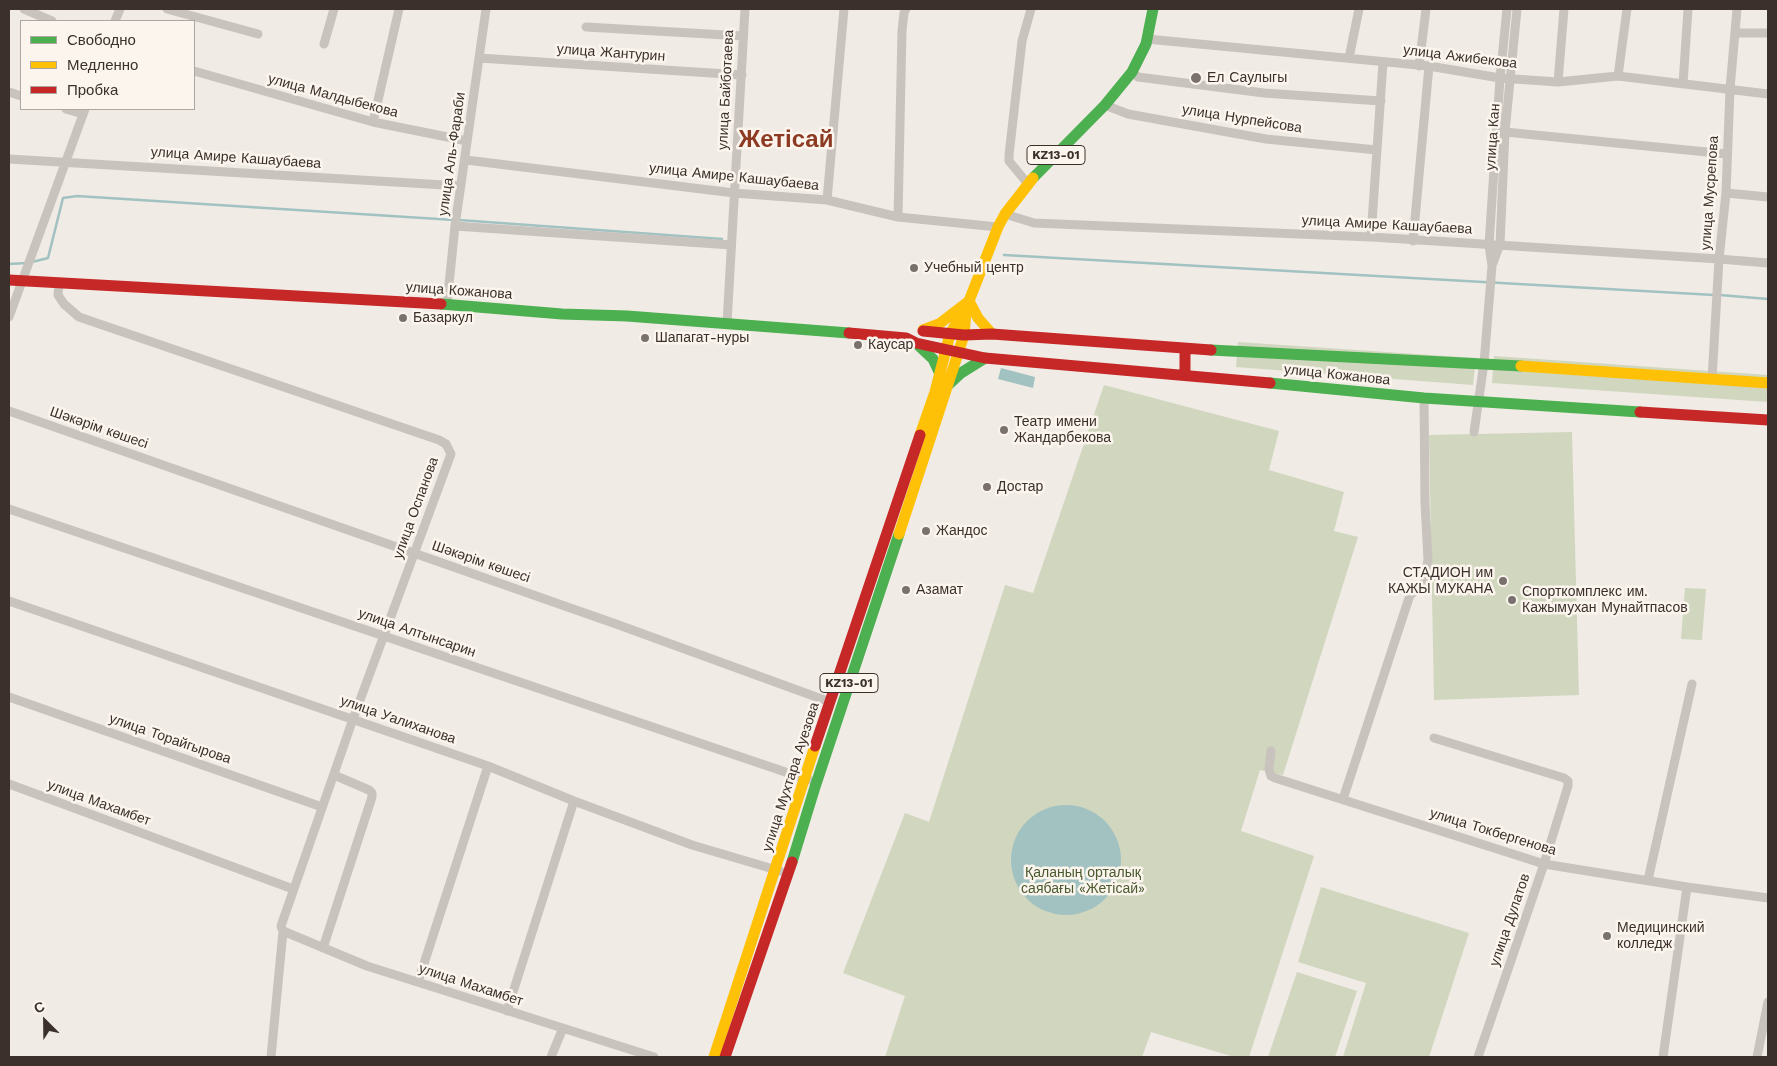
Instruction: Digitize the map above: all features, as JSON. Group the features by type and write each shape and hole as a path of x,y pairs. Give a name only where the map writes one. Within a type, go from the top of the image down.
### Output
{"main road":[{"name":"улица Мухтара Ауезова","path":"726,1057 788,874 830,702 878,566 940,374 950,334 968,305 998,227 1005,214 1028,184 1105,105 1132,72 1147,39 1153,9"},
{"name":"улица Кожанова","path":"9,280 447,304 562,314 627,316 727,323 911,340 985,358 1185,374 1424,398 1768,420"},
{"name":"улица Мухтара Ауезова","path":"714,1057 776,870 811,781 941,409 964,335 968,305"},
{"path":"923,331 939,324 968,305 992,334"},
{"name":"улица Кожанова","path":"911,340 923,331 964,335 992,334 1185,349 1484,363 1768,384"},
{"path":"911,340 933,359 940,374"},
{"path":"1185,349 1185,374"},
{"path":"947,386 961,373 985,358"}],"street":[{"path":"24,9 50,20"},
{"path":"167,9 258,34"},
{"path":"324,44 334,9"},
{"path":"373,122 399,9"},
{"name":"улица Аль-Фараби","path":"447,304 455,226 466,160 467,141 486,9"},
{"name":"улица Байботаева","path":"727,323 745,9"},
{"path":"827,200 844,9"},
{"path":"898,217 902,32 906,9"},
{"path":"1028,184 1010,161 1009,155 1022,41 1031,9"},
{"path":"1349,58 1359,9"},
{"path":"1413,240 1426,9"},
{"name":"улица Кан","path":"1474,432 1480,401 1492,266 1489,245 1500,78 1507,9"},
{"name":"улица Кан","path":"1492,266 1500,244 1505,132 1518,9"},
{"path":"1558,82 1564,9"},
{"path":"1618,76 1627,9"},
{"path":"1683,84 1688,9"},
{"name":"улица Мусрепова","path":"1712,379 1718,258 1726,193 1730,89 1738,9"},
{"path":"586,27 743,36"},
{"path":"1736,33 1768,33"},
{"name":"улица Ажибекова","path":"1147,39 1424,66 1500,78 1558,82 1618,76 1768,94"},
{"name":"улица Жантурин","path":"479,58 742,76"},
{"path":"1371,237 1383,62"},
{"name":"улица Малдыбекова","path":"195,71 373,122 467,141"},
{"path":"1132,72 1138,77 1264,93 1381,101"},
{"name":"улица Нурпейсова","path":"1105,105 1128,114 1266,139 1377,150"},
{"path":"9,317 84,111"},
{"path":"1505,132 1727,154"},
{"name":"улица Амире Кашаубаева","path":"9,159 461,186"},
{"name":"улица Амире Кашаубаева","path":"466,160 734,193 827,200 898,217 998,227"},
{"path":"1726,193 1768,197"},
{"name":"улица Амире Кашаубаева","path":"1005,214 1034,223 1500,244 1768,263"},
{"path":"455,226 731,245"},
{"name":"улица Оспанова","path":"59,283 58,295 64,304 79,317 446,444 451,454 322,807 281,926 283,931 271,1057"},
{"path":"1343,799 1410,595 1424,584 1428,560 1425,503 1424,398"},
{"name":"Шәкәрім көшесі","path":"9,411 830,702"},
{"name":"улица Алтынсарин","path":"9,509 811,781"},
{"name":"улица Уалиханова","path":"9,601 488,766 574,801 692,845 788,874"},
{"path":"1648,880 1692,684"},
{"name":"улица Торайгырова","path":"9,697 322,807"},
{"name":"улица Дулатов","path":"1434,738 1564,778 1568,781 1544,864 1478,1057"},
{"name":"улица Токбергенова","path":"1271,751 1268,763 1271,776 1544,864 1768,898"},
{"path":"418,982 488,766"},
{"path":"323,948 372,797 372,793 368,790 334,775"},
{"name":"улица Махамбет","path":"9,784 293,889"},
{"path":"507,1011 574,801"},
{"path":"1663,1057 1687,887"},
{"name":"улица Махамбет","path":"283,931 367,966 654,1057"},
{"path":"1757,1057 1768,1002"},
{"path":"551,1057 563,1028"}],"green space":[{"path":"1238,342 1476,358 1473,385 1236,367"},
{"path":"1494,356 1768,375 1768,402 1492,383"},
{"name":"Қаланың орталық саябағы «Жетісай»","path":"1104,385 1279,431 1269,470 1344,492 1334,531 1358,537 1283,775 1260,770 1241,831 1314,856 1249,1057 1234,1057 1151,1032 1142,1057 885,1057 905,996 843,973 905,813 929,822 1005,585 1033,593"},
{"path":"1572,432 1579,695 1434,700 1429,435"},
{"path":"1685,588 1706,589 1702,640 1681,639"},
{"path":"1321,887 1469,933 1429,1057 1343,1057 1366,983 1298,962"},
{"path":"1297,972 1357,991 1335,1057 1268,1057"}],"water":[{"path":"1001,368 1035,377 1033,388 998,379"},
{"path":"1066,805 1087,809 1105,821 1117,839 1121,860 1117,881 1105,899 1087,911 1066,915 1045,911 1027,899 1015,881 1011,860 1015,839 1027,821 1045,809"}],"waterway":[{"path":"32,262 48,258 63,198 77,196 454,220"},
{"path":"459,220 722,239"},
{"path":"1004,255 1714,295"},
{"path":"9,264 27,263"},
{"path":"1720,295 1768,299"}],"traffic: fast":[{"path":"1033,178 1105,105 1132,72 1146,44 1153,9"},
{"path":"441,304 849,333"},
{"path":"917,344 933,359 940,374"},
{"path":"1211,350 1521,366"},
{"path":"947,386 961,373 985,358"},
{"path":"1270,383 1424,398 1640,412"},
{"path":"792,862 899,534"}],"traffic: slow":[{"path":"920,435 935,392 950,334 969,301 998,227 1005,214 1033,178"},
{"path":"923,330 939,324 969,301 978,318 992,334"},
{"path":"899,534 964,335 966,311"},
{"path":"1521,366 1768,383"},
{"path":"714,1057 815,746"}],"traffic: jam":[{"path":"9,280 441,304"},
{"path":"923,331 964,335 992,334 1211,350"},
{"path":"849,333 906,338 916,343 985,358 1270,383"},
{"path":"1185,349 1185,374"},
{"path":"1640,412 1768,420"},
{"path":"815,746 920,435"},
{"path":"725,1057 792,862"}],"place":[{"name":"Ел Саулыгы","path":"1196,78"},
{"name":"Учебный центр","path":"914,268"},
{"name":"Базаркул","path":"403,318"},
{"name":"Шапагат-нуры","path":"645,338"},
{"name":"Каусар","path":"858,345"},
{"name":"Театр имени Жандарбекова","path":"1004,430"},
{"name":"Достар","path":"987,487"},
{"name":"Жандос","path":"926,531"},
{"name":"СТАДИОН им КАЖЫ МУКАНА","path":"1503,581"},
{"name":"Азамат","path":"906,590"},
{"name":"Спорткомплекс им. Кажымухан Мунайтпасов","path":"1512,600"},
{"name":"Медицинский колледж","path":"1607,936"}],"district":[{"name":"Жетісай","path":"786,140"}]}
